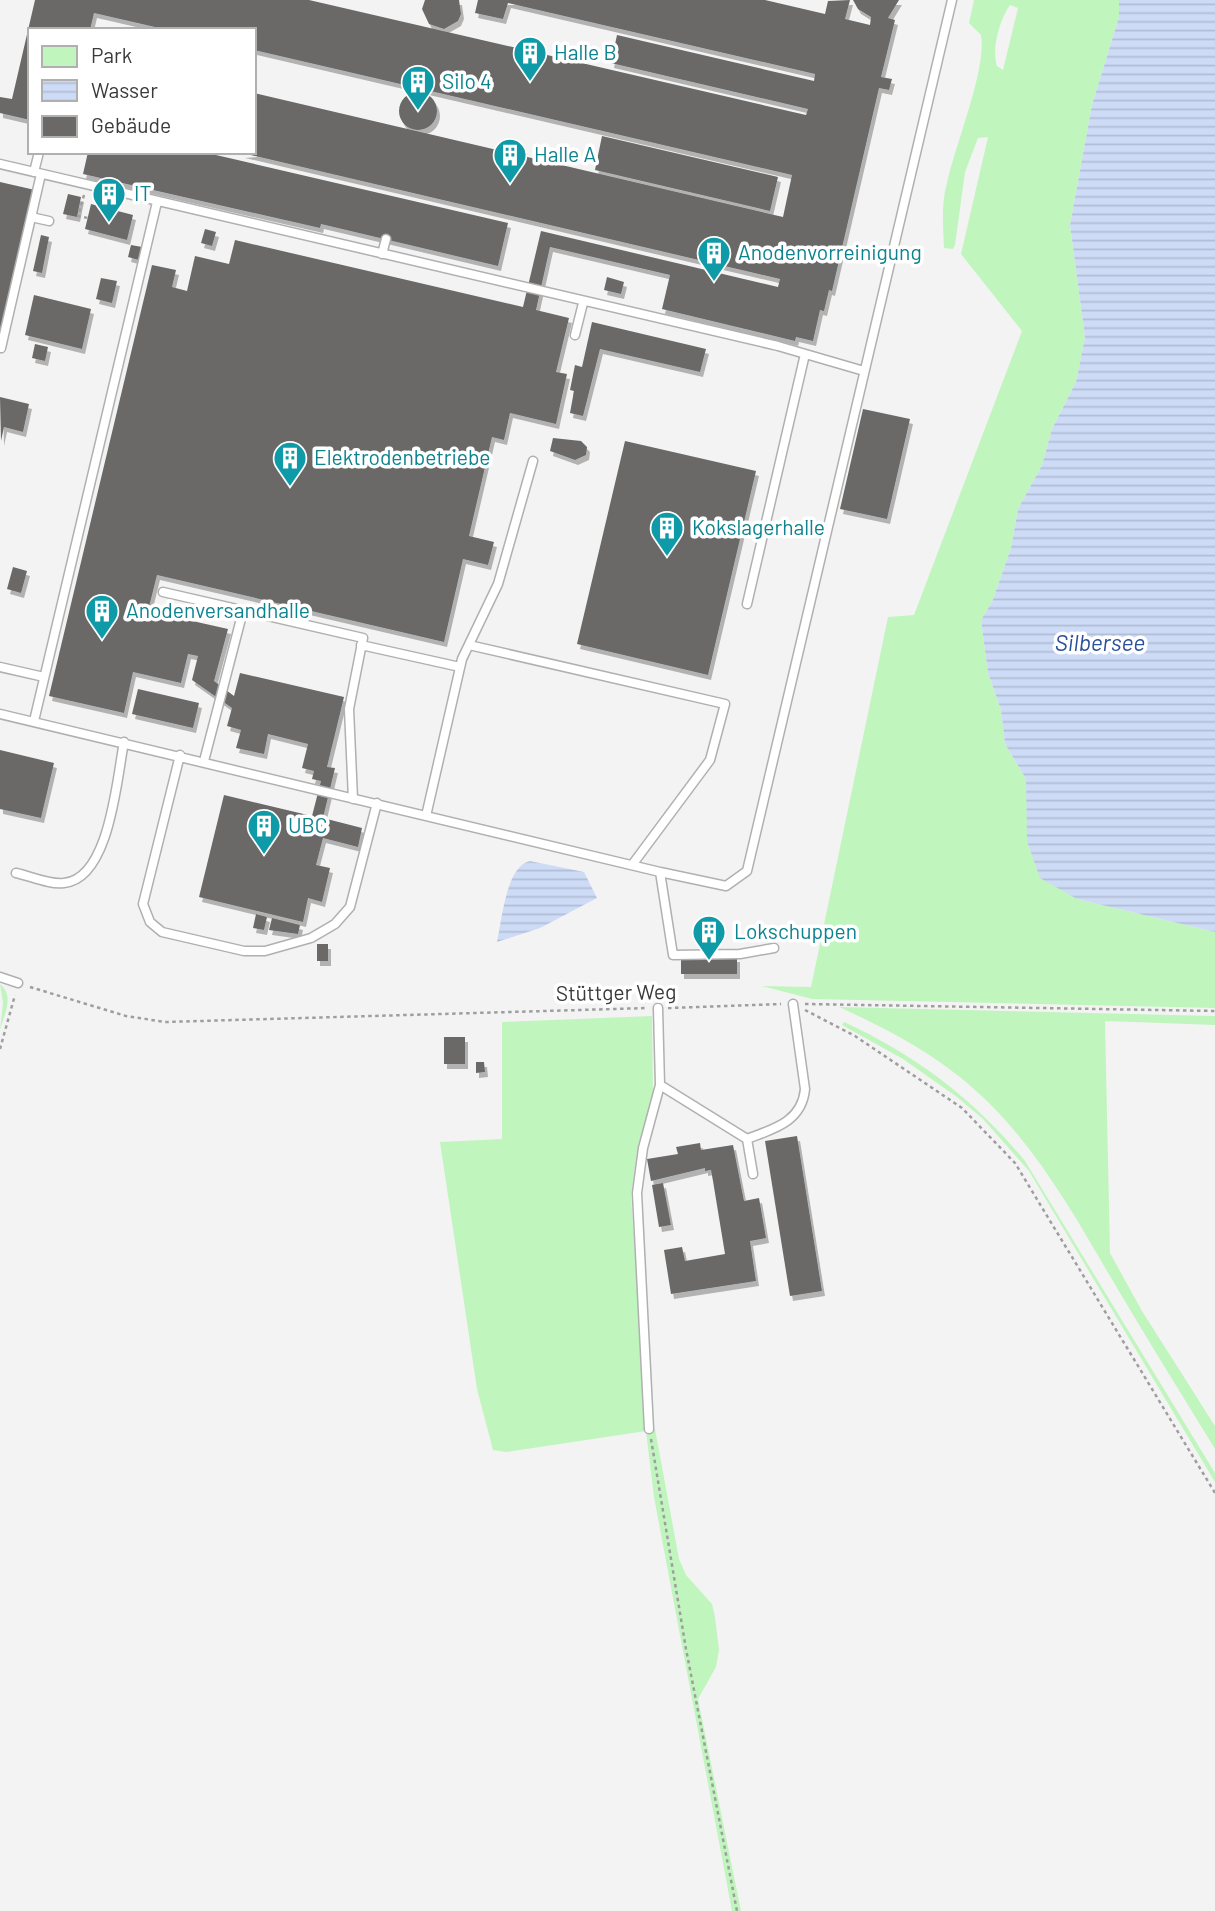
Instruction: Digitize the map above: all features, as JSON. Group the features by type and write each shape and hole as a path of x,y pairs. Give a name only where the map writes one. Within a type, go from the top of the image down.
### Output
{"lane":[{"path":"0,714 726,886 747,871 952,0"},
{"path":"1,348 31,217 39,154"},
{"path":"0,164 805,354 864,371"},
{"path":"34,722 157,202"},
{"path":"31,217 49,221"},
{"path":"382,254 386,239"},
{"path":"575,335 583,303"},
{"path":"747,604 805,354"},
{"path":"426,816 460,667 498,583 533,461"},
{"path":"163,592 363,638 349,709 353,799"},
{"path":"204,761 243,611"},
{"path":"361,645 460,667"},
{"path":"469,645 725,704 710,760 632,865"},
{"path":"0,667 44,677"},
{"path":"16,873 64,884 82,874 105,841 124,742"},
{"path":"180,755 143,904 149,922 169,934 254,951 293,944 327,929 350,907 377,803"},
{"path":"660,872 673,955 740,954 774,948"},
{"path":"0,977 20,984"},
{"path":"747,1139 778,1128 793,1117 803,1103 805,1090 793,1004"},
{"path":"649,1429 638,1193 643,1148 660,1085 658,1008"},
{"path":"660,1085 747,1139 753,1174"}],"path":[{"path":"86,186 78,216 88,218"},
{"path":"0,1049 20,984"},
{"name":"Stüttger Weg","path":"20,984 126,1016 165,1022 793,1004 1215,1011"},
{"path":"793,1004 855,1036 962,1108 1015,1163 1215,1493"},
{"path":"649,1429 687,1650 737,1911"}],"green space":[{"path":"974,0 1119,0 1119,17 1092,105 1070,225 1085,337 1076,382 1052,429 1042,465 1018,509 1011,548 992,602 981,620 988,673 1001,710 1005,744 1026,779 1027,799 1077,899 1215,932 1215,1008 812,999 762,986 811,987 888,617 914,615 1022,331 961,254 988,137 978,138 965,172 955,245 953,249 944,248 945,191 975,87 982,50 981,35 969,23","holes":["1010,5 1018,8 1003,70 997,66 995,59 998,34"]},
{"path":"0,984 8,1000 0,1030 3,1003"},
{"path":"839,1007 1215,1016 1215,1025 1105,1021 1110,1253 1142,1311 1215,1426 1215,1449 1067,1204 1038,1161 1005,1120 971,1086 936,1059 879,1026"},
{"path":"652,1016 653,1097 638,1145 631,1195 647,1431 655,1429 679,1559 686,1575 712,1604 715,1617 719,1650 716,1667 698,1699 741,1911 732,1911 654,1497 646,1431 506,1452 493,1450 477,1389 440,1142 502,1139 502,1022"},
{"path":"844,1022 896,1049 943,1081 986,1118 1025,1161 1215,1473 1215,1482 1029,1171 983,1119 957,1097 903,1059 842,1025"}],"water":[{"name":"Silbersee","path":"1119,0 1215,0 1215,932 1077,899 1040,878 1027,841 1026,779 1005,744 1001,710 988,673 981,620 992,602 1011,548 1018,509 1042,465 1052,429 1076,382 1085,337 1070,225 1092,105 1119,17"},
{"path":"530,861 584,872 597,898 540,928 497,942 510,883 522,865"}],"building":[{"path":"35,0 309,0 806,115 808,109 611,63 617,35 814,81 815,74 508,3 503,19 475,13 478,0 765,0 825,14 828,1 850,0 845,19 870,25 871,17 858,9 853,0 899,0 888,18 895,20 881,77 892,79 889,90 879,88 832,291 829,290 824,311 820,310 813,341 796,337 795,341 662,309 670,275 550,247 536,310 569,318 556,372 567,374 556,424 510,413 504,440 492,437 469,536 494,542 488,565 463,559 444,642 157,575 148,611 228,629 214,681 234,696 240,673 344,697 327,767 335,768 323,818 362,828 358,847 323,838 316,865 330,868 322,902 308,898 303,922 199,897 224,795 312,816 321,781 312,779 314,771 302,768 308,744 268,734 264,754 236,748 241,730 227,726 232,708 192,680 198,656 188,654 181,683 133,672 124,713 49,696 152,265 176,270 172,287 187,291 195,256 229,264 235,240 523,307 541,231 778,287 780,279 246,154 256,154 256,93 783,217 792,175 256,50 256,28 159,28 94,13 90,28 28,28"},
{"path":"425,0 459,0 461,14 458,21 444,29 429,24 422,9"},
{"path":"28,30 28,120 0,113 0,97 12,99"},
{"name":"Silo 4","path":"418,92 432,97 437,111 432,125 418,130 404,125 399,111 404,97"},
{"path":"602,136 778,177 770,211 595,170"},
{"path":"88,154 212,154 508,223 498,266 321,224 320,228 83,174"},
{"path":"0,182 35,190 1,335 0,335"},
{"path":"68,194 81,197 77,217 63,214"},
{"name":"IT","path":"91,204 133,215 127,240 85,229"},
{"path":"205,229 216,232 212,246 201,243"},
{"path":"41,235 49,237 42,273 33,271"},
{"path":"131,245 142,247 139,260 128,257"},
{"path":"607,277 624,282 621,294 604,290"},
{"path":"101,278 117,281 112,303 96,299"},
{"path":"34,295 91,309 82,349 25,335"},
{"path":"592,322 706,349 700,372 600,349 583,416 570,413 574,391 570,390 575,365 582,367"},
{"path":"35,344 48,347 45,361 32,358"},
{"path":"0,397 29,404 23,432 4,427 1,441"},
{"path":"863,409 910,419 887,519 840,509"},
{"path":"553,438 581,441 587,447 586,455 575,460 550,451"},
{"name":"Kokslagerhalle","path":"625,441 756,471 708,675 577,644"},
{"path":"13,567 27,571 21,593 7,589"},
{"path":"138,689 199,703 193,728 132,714"},
{"path":"0,750 54,763 41,818 0,809"},
{"path":"256,914 267,917 264,930 253,928"},
{"path":"272,918 300,925 298,934 269,930"},
{"path":"317,944 328,944 328,961 317,961"},
{"name":"Lokschuppen","path":"737,957 737,974 681,974 681,958"},
{"path":"444,1037 465,1037 465,1064 444,1064"},
{"path":"476,1062 484,1062 485,1072 476,1073"},
{"path":"797,1136 822,1291 790,1296 765,1141"},
{"path":"700,1143 701,1150 733,1145 744,1201 759,1198 766,1238 750,1241 756,1281 671,1294 664,1250 682,1247 685,1261 725,1254 713,1181 711,1170 705,1171 705,1168 651,1181 647,1159 678,1154 676,1147"},
{"path":"663,1183 671,1225 659,1227 652,1185"}],"place":[{"name":"Halle B","path":"530,83"},
{"name":"Silo 4","path":"418,112"},
{"name":"Halle A","path":"510,185"},
{"name":"IT","path":"109,224"},
{"name":"Anodenvorreinigung","path":"714,283"},
{"name":"Elektrodenbetriebe","path":"290,488"},
{"name":"Kokslagerhalle","path":"667,558"},
{"name":"Anodenversandhalle","path":"102,641"},
{"name":"UBC","path":"264,856"},
{"name":"Lokschuppen","path":"709,962"}]}
